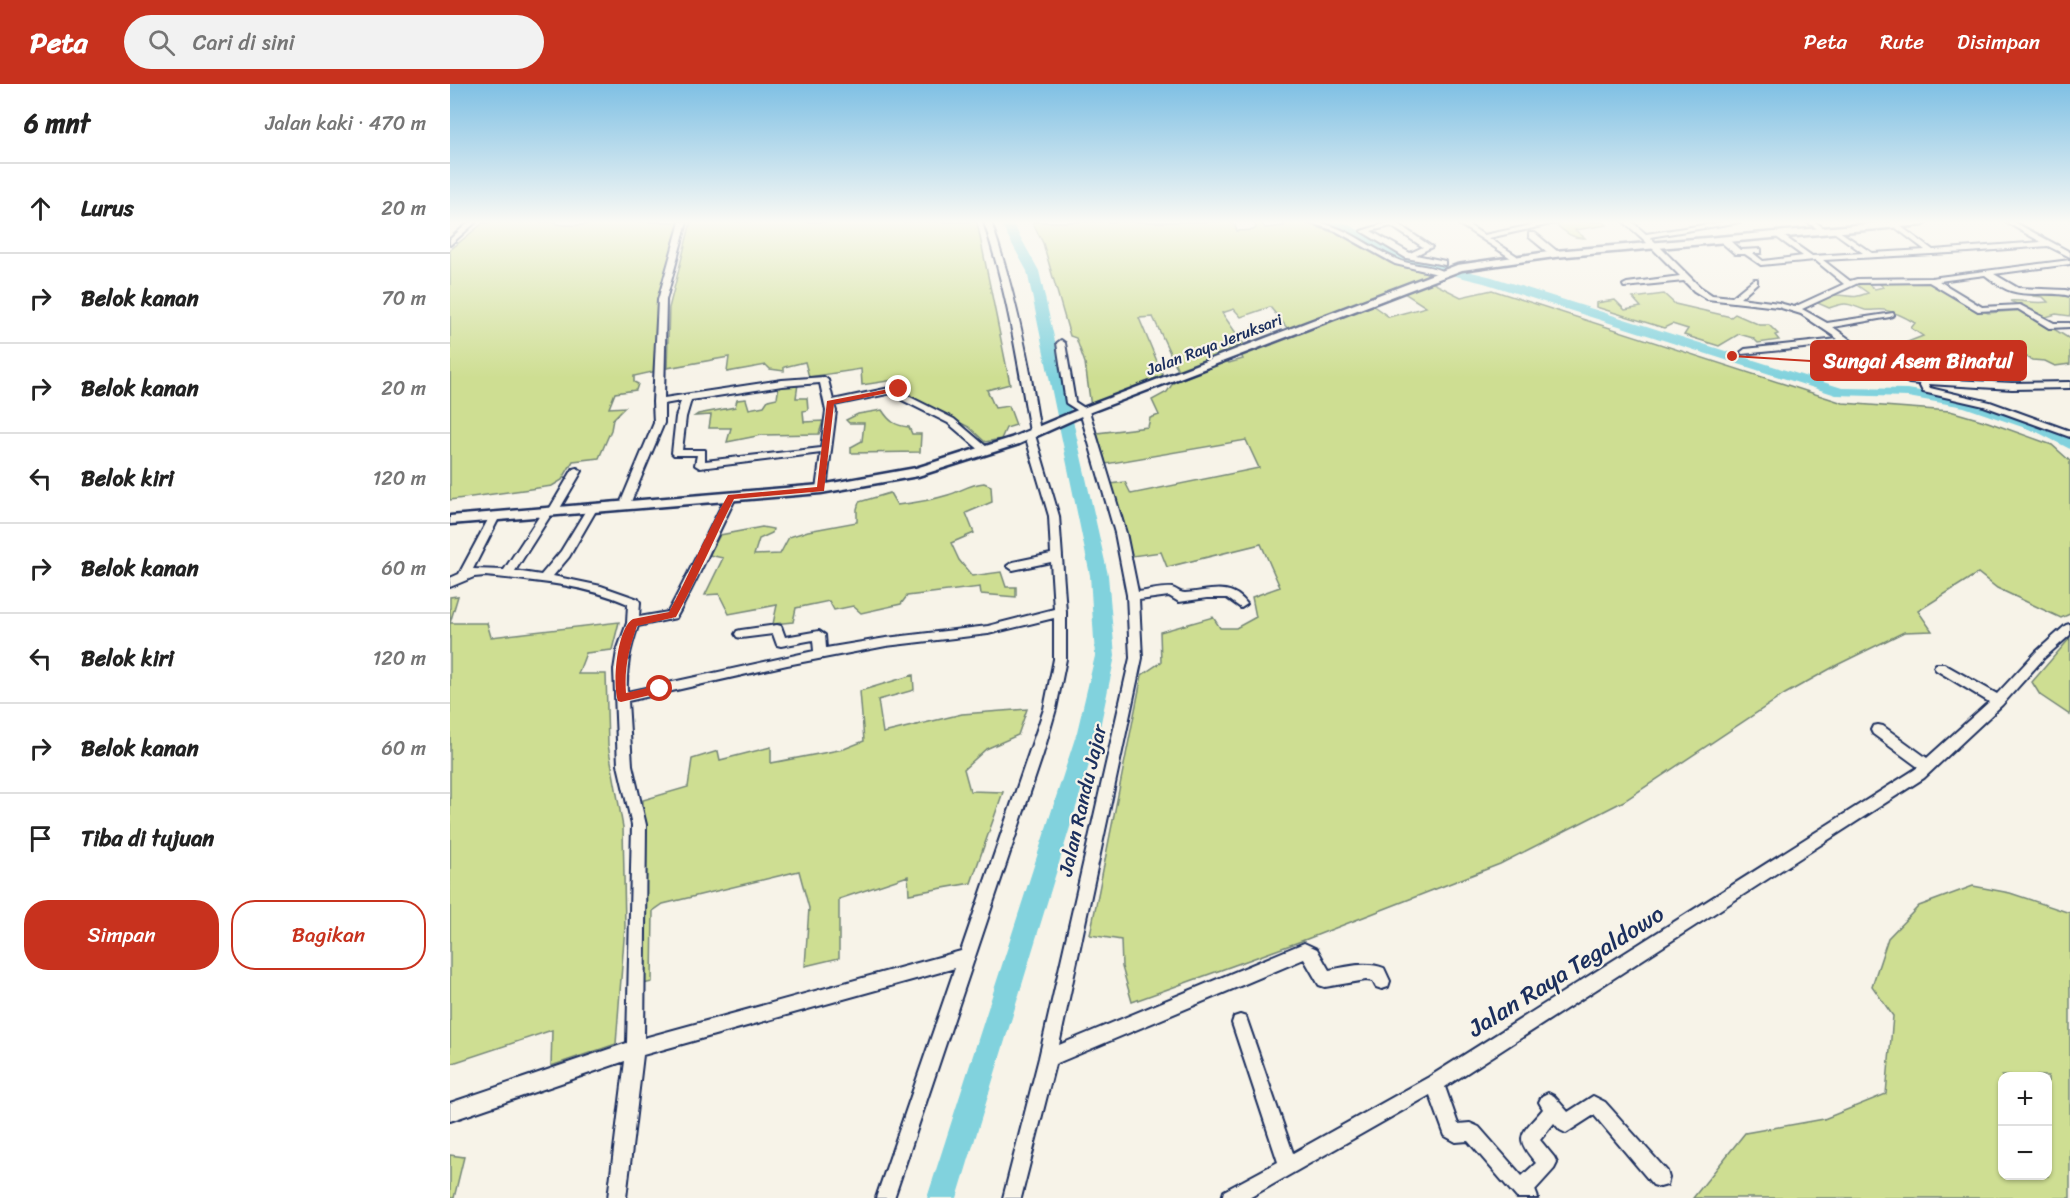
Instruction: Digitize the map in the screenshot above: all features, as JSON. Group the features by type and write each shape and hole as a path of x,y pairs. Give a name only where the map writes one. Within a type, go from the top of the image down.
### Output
{"street":[{"path":"625,504 659,423 662,300 669,274"},
{"path":"885,1198 1050,709 1060,658 1060,612 1054,516 1035,432 1026,365 1006,274"},
{"name":"Jalan Raya Jeruksari","path":"450,520 821,489 918,472 1035,432 1430,274"},
{"path":"1683,274 1707,296 1795,309 1811,315 1845,341 1897,374 1922,382 2012,386 2070,385"},
{"path":"1835,274 1848,284"},
{"path":"1795,309 1848,284 1865,280 1932,280 1979,274"},
{"path":"1989,274 2012,289 2038,289 2044,293 2065,291 2070,294"},
{"path":"1627,285 1687,278"},
{"path":"1932,280 1985,310 2020,307 2052,326 2070,325"},
{"path":"1732,300 1754,281"},
{"path":"1826,326 1890,315"},
{"path":"1745,352 1845,341"},
{"name":"Jalan Randu Jajar","path":"1012,1198 1048,1058 1136,658 1140,596 1082,412 1071,404 1061,343"},
{"path":"658,402 819,379 826,382 830,403 821,489"},
{"path":"1922,382 1926,390 1987,404 2070,434"},
{"path":"830,403 899,389 905,398 951,421 985,450"},
{"path":"687,397 681,417 677,453 702,452 700,465 825,450"},
{"path":"507,575 578,471"},
{"path":"633,623 672,615 698,568 701,554 731,497"},
{"path":"543,580 565,554 592,507"},
{"path":"457,580 495,516"},
{"path":"1013,566 1056,557"},
{"path":"457,580 478,572 507,575 587,587 634,602 633,623 623,651 620,670 626,773 639,825 635,1049 617,1198"},
{"path":"1140,596 1171,592 1179,598 1230,594 1241,604"},
{"path":"621,698 717,674 820,653 886,642 988,630 1060,612"},
{"name":"Jalan Raya Tegaldowo","path":"1231,1198 1435,1083 1923,770 1998,701 2040,655 2070,628"},
{"path":"741,633 777,629 781,642 819,634 820,653"},
{"path":"1941,667 1998,701"},
{"path":"1878,730 1923,770"},
{"path":"1048,1058 1304,951 1311,954 1325,979 1366,972 1378,974 1382,981"},
{"path":"450,1112 635,1049 966,957"},
{"path":"1240,1023 1288,1165"},
{"path":"1435,1083 1451,1130 1454,1133 1473,1133 1525,1194 1548,1163 1530,1142 1530,1138 1551,1106 1566,1124 1593,1105 1599,1108 1660,1178"}],"green space":[{"path":"450,274 666,274 658,301 657,371 634,376 634,382 638,384 636,390 615,393 609,408 625,407 613,419 611,430 599,458 573,461 562,480 552,486 450,500"},
{"path":"678,274 988,274 1010,384 987,390 995,408 1009,406 1016,425 1006,428 1001,439 985,442 969,427 913,399 901,379 862,385 861,369 809,377 805,362 784,367 784,371 770,369 766,365 727,372 729,357 667,368 669,308"},
{"path":"1052,274 1427,274 1425,277 1288,329 1270,307 1241,317 1234,309 1222,313 1245,346 1179,372 1153,317 1139,318 1164,378 1091,407 1085,363 1076,338 1070,336"},
{"path":"1429,281 1461,297 1492,290 1843,403 1950,411 2052,445 2070,461 2070,614 2061,618 1997,588 1978,573 1918,611 1932,631 1904,632 1837,665 1785,694 1624,801 1500,864 1307,939 1132,1002 1122,967 1121,940 1090,935 1142,675 1161,662 1160,632 1213,617 1220,628 1236,628 1256,617 1252,597 1280,587 1261,544 1167,567 1161,552 1132,556 1110,484 1125,482 1131,494 1259,468 1246,440 1106,464 1097,433 1148,427 1150,418 1159,415 1152,400 1167,392 1173,383 1225,360 1229,363 1243,359 1241,355 1372,305 1389,317 1426,307 1401,291"},
{"path":"1865,282 1875,289 1883,287 1878,282 1930,282 1963,302 1988,313 2023,310 2070,339 2070,364 2055,366 2045,361 2032,360 2009,347 1977,353 1989,366 1975,365 1961,352 1946,345 1932,344 1938,356 1919,355 1905,343 1923,336 1911,328 1915,323 1904,317 1888,311 1865,310 1848,304 1829,308 1813,301 1832,295 1855,297 1868,293 1854,283"},
{"path":"2027,291 2070,295 2070,316 2056,314 2046,317 2010,301 2048,302 2043,297 2033,296"},
{"path":"1664,294 1675,304 1731,317 1735,314 1760,325 1769,325 1778,334 1775,335 1779,340 1758,343 1753,338 1739,334 1719,346 1684,335 1688,329 1672,324 1664,328 1596,307 1596,303 1615,300 1625,310 1641,307 1633,298"},
{"path":"798,384 796,398 807,398 808,410 803,411 804,422 823,421 819,434 762,435 727,442 731,428 709,428 711,415 695,416 735,407 737,400 746,399 749,409 764,406 768,400 777,398 779,386"},
{"path":"882,410 893,422 909,427 912,434 921,434 920,452 851,453 851,447 862,441 864,423 849,423 846,420 858,414"},
{"path":"984,483 991,486 992,502 966,513 974,533 951,543 959,560 972,576 1001,572 1006,587 1016,587 1016,597 981,594 980,587 907,596 901,604 861,613 853,606 834,610 829,601 796,608 793,622 773,624 777,605 729,614 719,594 705,595 723,558 709,555 720,535 762,527 773,529 772,533 759,539 754,555 780,554 789,537 857,522 859,502 890,493 897,505 942,497"},
{"path":"458,596 450,623 450,597"},
{"path":"619,622 612,650 586,653 578,674 606,674 608,745 623,827 625,926 616,1044 551,1066 552,1030 450,1064 450,623 487,623 491,637"},
{"path":"2070,638 2070,715 2040,695 2032,682"},
{"path":"913,675 914,690 878,700 883,733 962,714 1027,709 1018,735 986,749 964,769 970,791 1003,792 971,883 909,894 908,876 839,899 839,958 805,966 809,908 799,871 663,904 653,911 652,982 639,985 643,800 688,787 692,759 718,751 720,760 771,747 771,763 844,749 864,741 860,691"},
{"path":"1973,886 2010,893 2070,913 2070,1198 1693,1198 1745,1133 1824,1119 1886,1094 1893,1016 1872,986 1888,938 1919,906"},
{"path":"450,1155 464,1157 454,1198 450,1198"}],"waterway":[{"path":"942,1198 1088,732 1105,656 1099,575 1034,274"},
{"path":"1464,274 1732,356 1841,392 1908,393 1967,403 2042,429 2070,444"}],"place":[{"name":"Sungai Asem Binatul","path":"1732,356"}],"route":[{"path":"660,689 621,698 620,670 623,651 633,623 672,615 698,568 701,554 731,497 821,489 831,411 830,403 899,389"}]}
